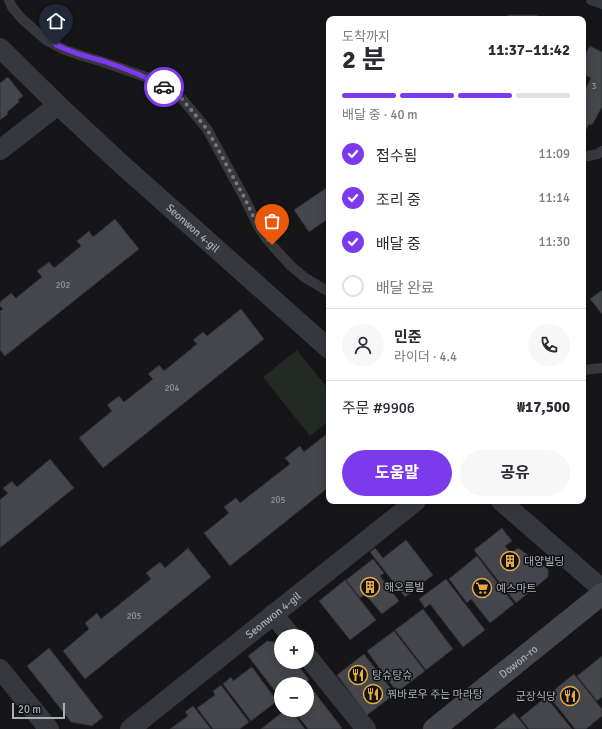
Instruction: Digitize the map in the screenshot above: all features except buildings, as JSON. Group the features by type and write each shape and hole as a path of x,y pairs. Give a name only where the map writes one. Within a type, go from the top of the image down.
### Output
{"street":[{"name":"Seonwon 4-gil","path":"0,48 119,162 326,346"},
{"path":"0,150 58,105"},
{"name":"Seonwon 4-gil","path":"130,729 412,504"},
{"path":"504,504 602,589"},
{"name":"Dowon-ro","path":"434,729 602,594"},
{"path":"274,614 286,629"},
{"path":"314,665 366,729"},
{"path":"0,669 49,729"}],"lane":[{"path":"9,0 22,19 46,40 65,50 149,78 182,99 207,129 259,228 266,238 291,266 304,277 326,290"},
{"path":"591,0 602,4"},
{"path":"586,156 598,154 602,151"},
{"path":"586,370 602,368"}],"shaded area":[{"path":"297,350 326,386 326,423 310,436 263,377"}],"way so far":[{"path":"164,87 182,99 207,129 259,228 272,245"}],"place":[{"name":"대양빌딩","path":"510,561"},
{"name":"해오름빌","path":"370,587"},
{"name":"예스마트","path":"482,588"},
{"name":"탕슈탕슈","path":"358,675"},
{"name":"꿔바로우 주는 마라탕","path":"373,694"},
{"name":"군장식당","path":"570,696"}],"route":[{"path":"56,45 65,50 149,78 164,87"}]}
